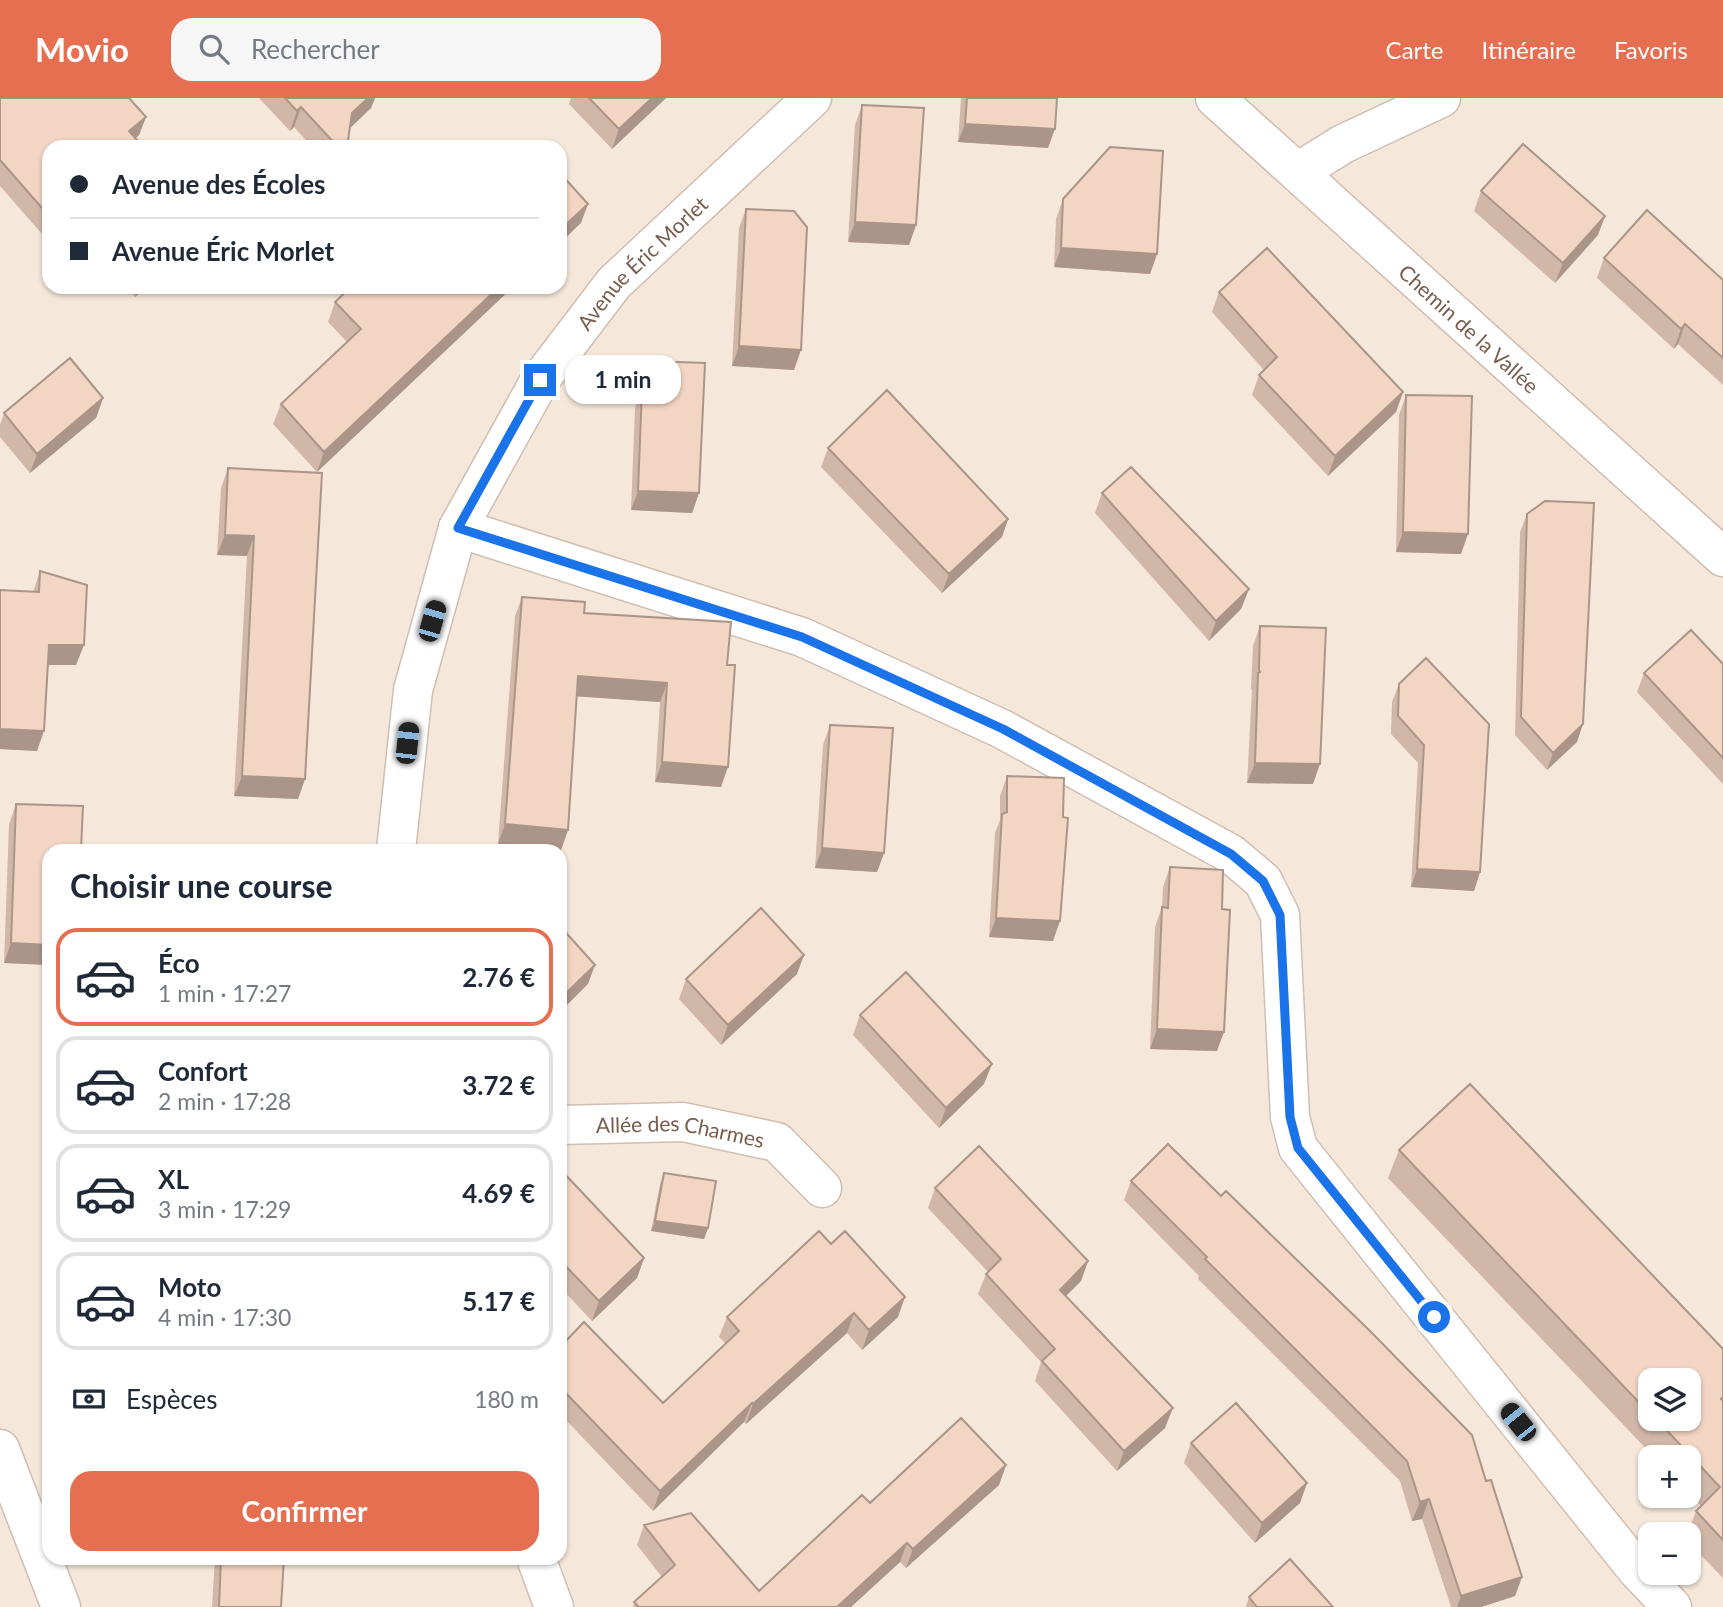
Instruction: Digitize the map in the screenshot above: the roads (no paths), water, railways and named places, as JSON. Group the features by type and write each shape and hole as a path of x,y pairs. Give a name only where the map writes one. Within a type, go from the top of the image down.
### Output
{"street":[{"name":"Avenue Éric Morlet","path":"398,844 413,690 458,528 540,380 614,283 812,98"},
{"name":"Chemin de la Vallée","path":"1214,98 1723,557"},
{"path":"1298,172 1343,144 1441,98"},
{"path":"458,528 802,637 1003,729 1231,854 1263,881 1280,915 1290,1117 1298,1148 1629,1559 1672,1607"},
{"name":"Allée des Charmes","path":"567,1125 683,1122 776,1142 822,1188"},
{"path":"1,1455 42,1559"},
{"path":"44,1565 61,1607"},
{"path":"539,1565 554,1607"}]}
